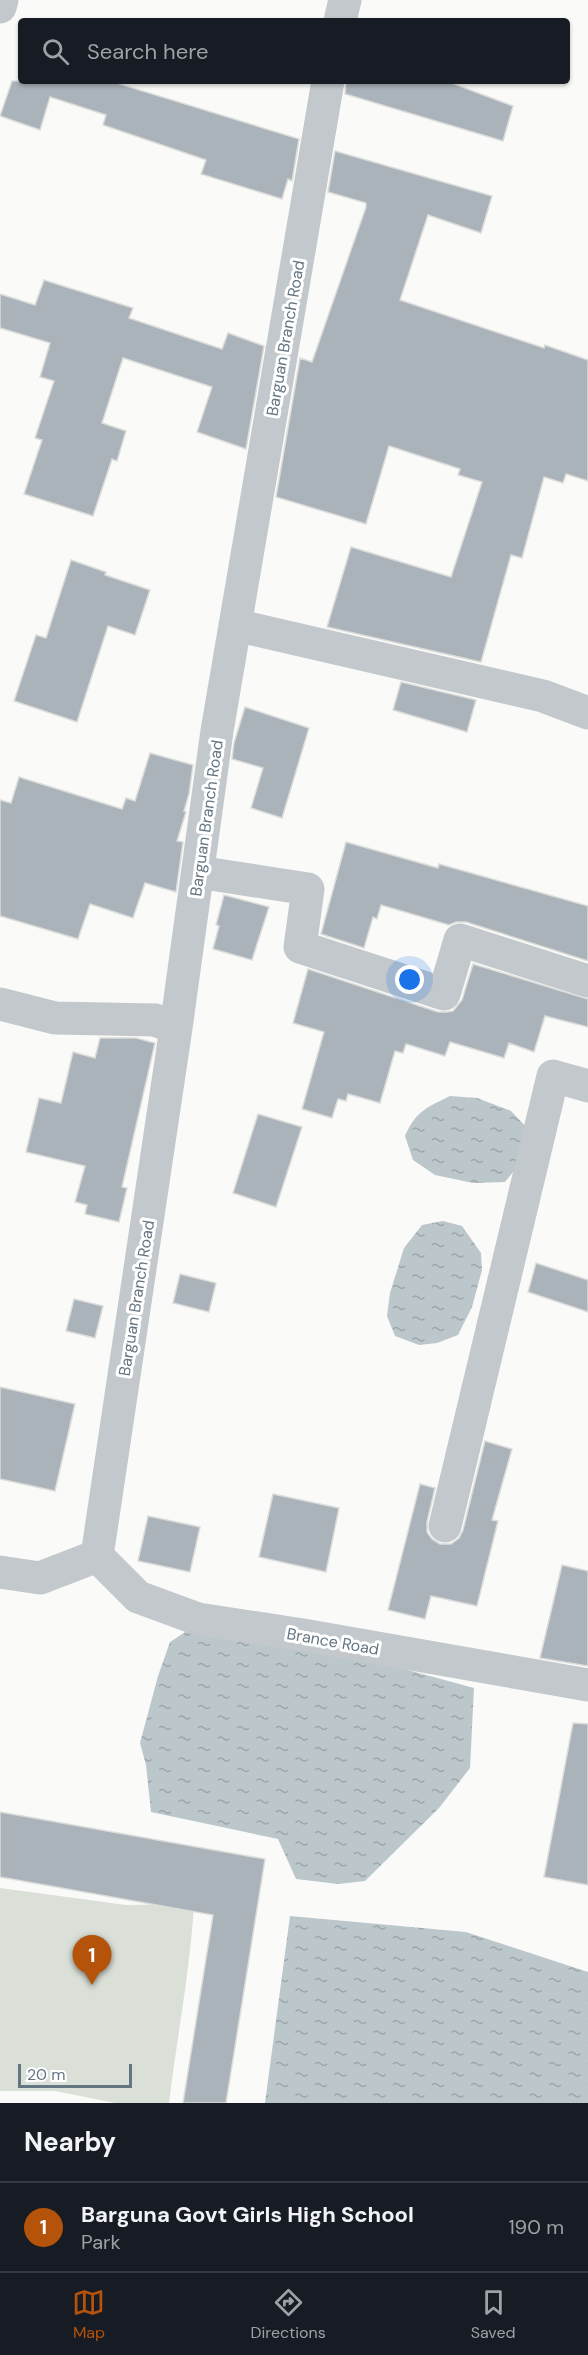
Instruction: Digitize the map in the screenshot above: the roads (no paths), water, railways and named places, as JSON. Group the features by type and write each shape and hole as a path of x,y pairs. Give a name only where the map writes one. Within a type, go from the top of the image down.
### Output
{"street":[{"path":"0,7 2,0"},
{"path":"341,18 345,0"},
{"name":"Barguan Branch Road","path":"97,1556 218,731 327,84"},
{"path":"235,626 543,696 588,713"},
{"path":"198,872 308,889 300,947 444,994 460,940 588,981"},
{"path":"0,1004 55,1018 155,1020 176,1028"},
{"path":"446,1526 553,1076 588,1086"},
{"path":"0,1572 40,1578 97,1556"},
{"name":"Brance Road","path":"97,1556 138,1597 198,1619 588,1685"}],"water":[{"path":"450,1096 477,1098 511,1111 531,1132 528,1153 505,1182 473,1183 435,1175 413,1160 405,1136 413,1121 423,1111"},
{"path":"443,1221 462,1226 481,1253 482,1270 472,1307 458,1335 437,1343 419,1345 395,1336 387,1316 390,1293 404,1248 422,1225"},
{"path":"187,1631 349,1654 474,1688 470,1768 439,1808 365,1881 338,1884 296,1879 278,1839 151,1812 146,1765 140,1743 158,1676 170,1642"},
{"path":"290,1916 466,1932 588,1972 588,2103 265,2103"}],"place":[{"name":"Barguna Govt Girls High School","path":"92,1985"}]}
